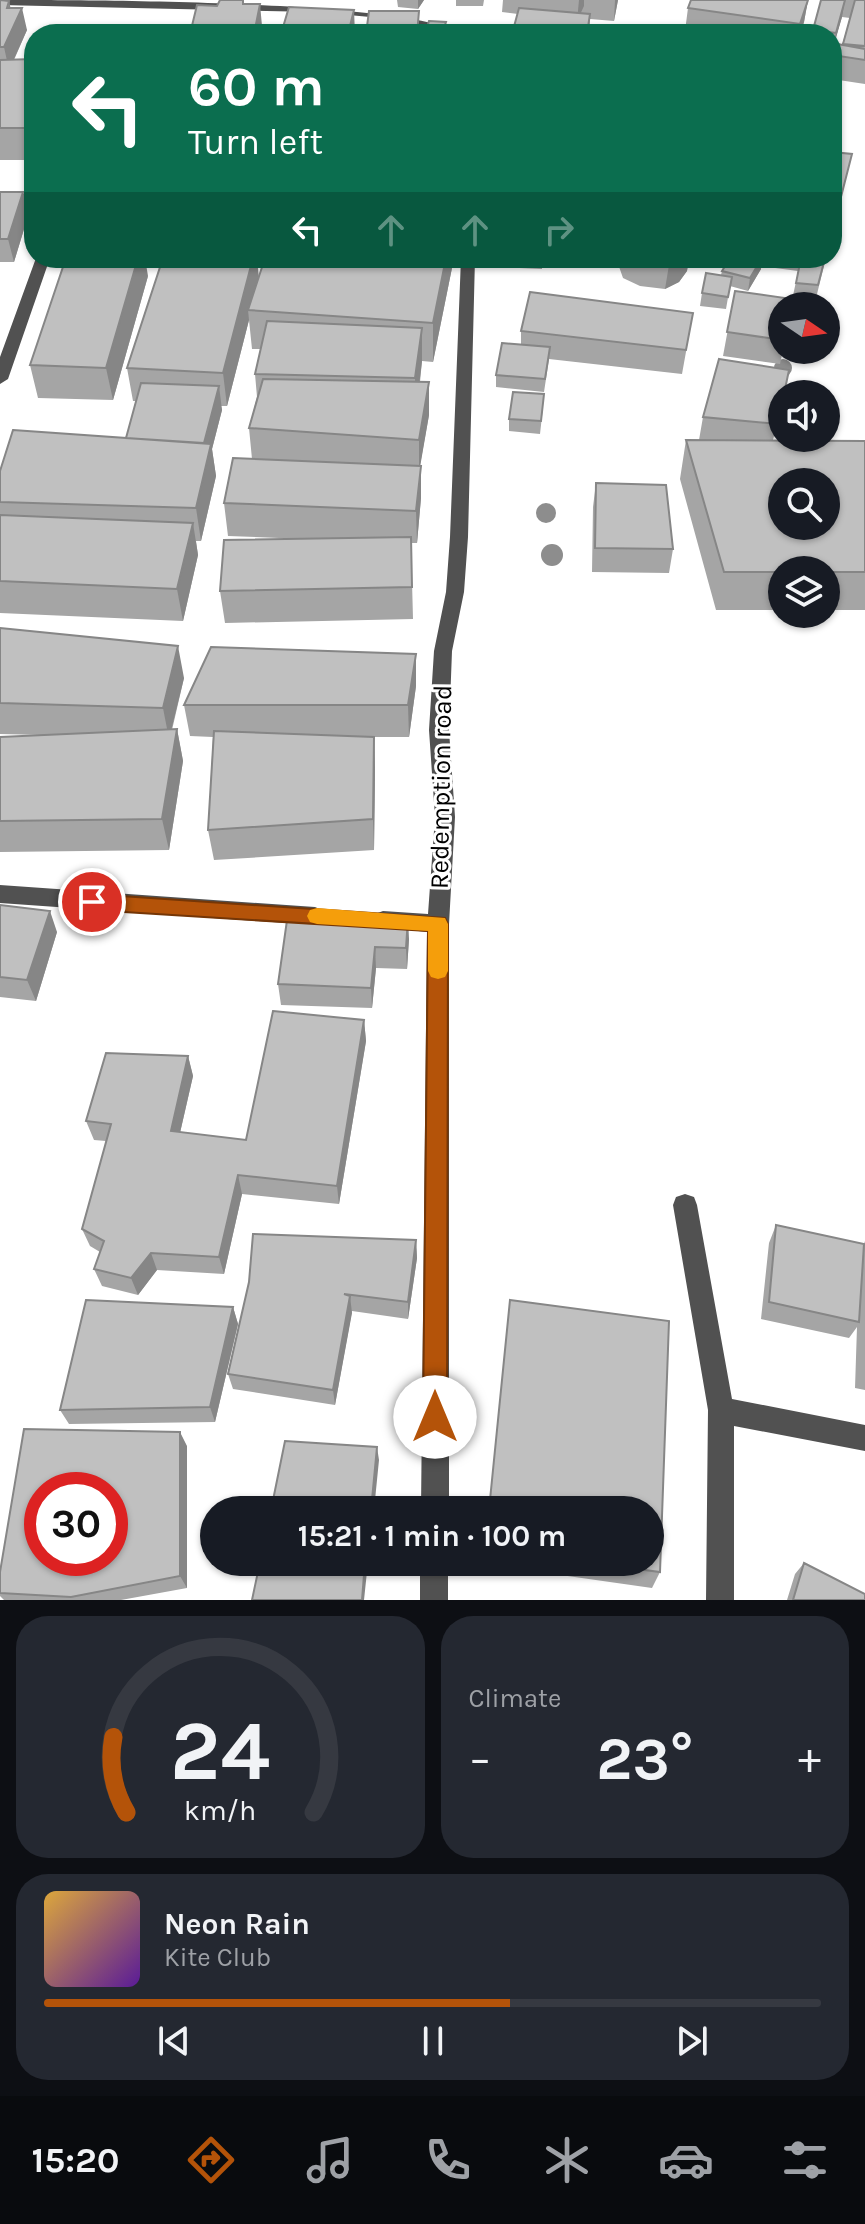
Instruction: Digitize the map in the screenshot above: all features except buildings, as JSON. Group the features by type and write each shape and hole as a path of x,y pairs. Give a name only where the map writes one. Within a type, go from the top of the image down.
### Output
{"street":[{"path":"0,1 204,1 354,10 439,24"},
{"path":"0,197 24,198"},
{"path":"0,379 39,268"},
{"name":"Redemption road","path":"435,1496 438,924 445,817 439,730 443,651 455,592 459,537 468,268"},
{"path":"0,894 438,924"},
{"path":"685,1205 721,1410 720,1600"},
{"path":"721,1410 865,1438"},
{"path":"434,1576 434,1600"}],"slow traffic":[{"path":"317,916 438,924 438,971"}],"route":[{"path":"92,902 438,924 435,1417"}]}
